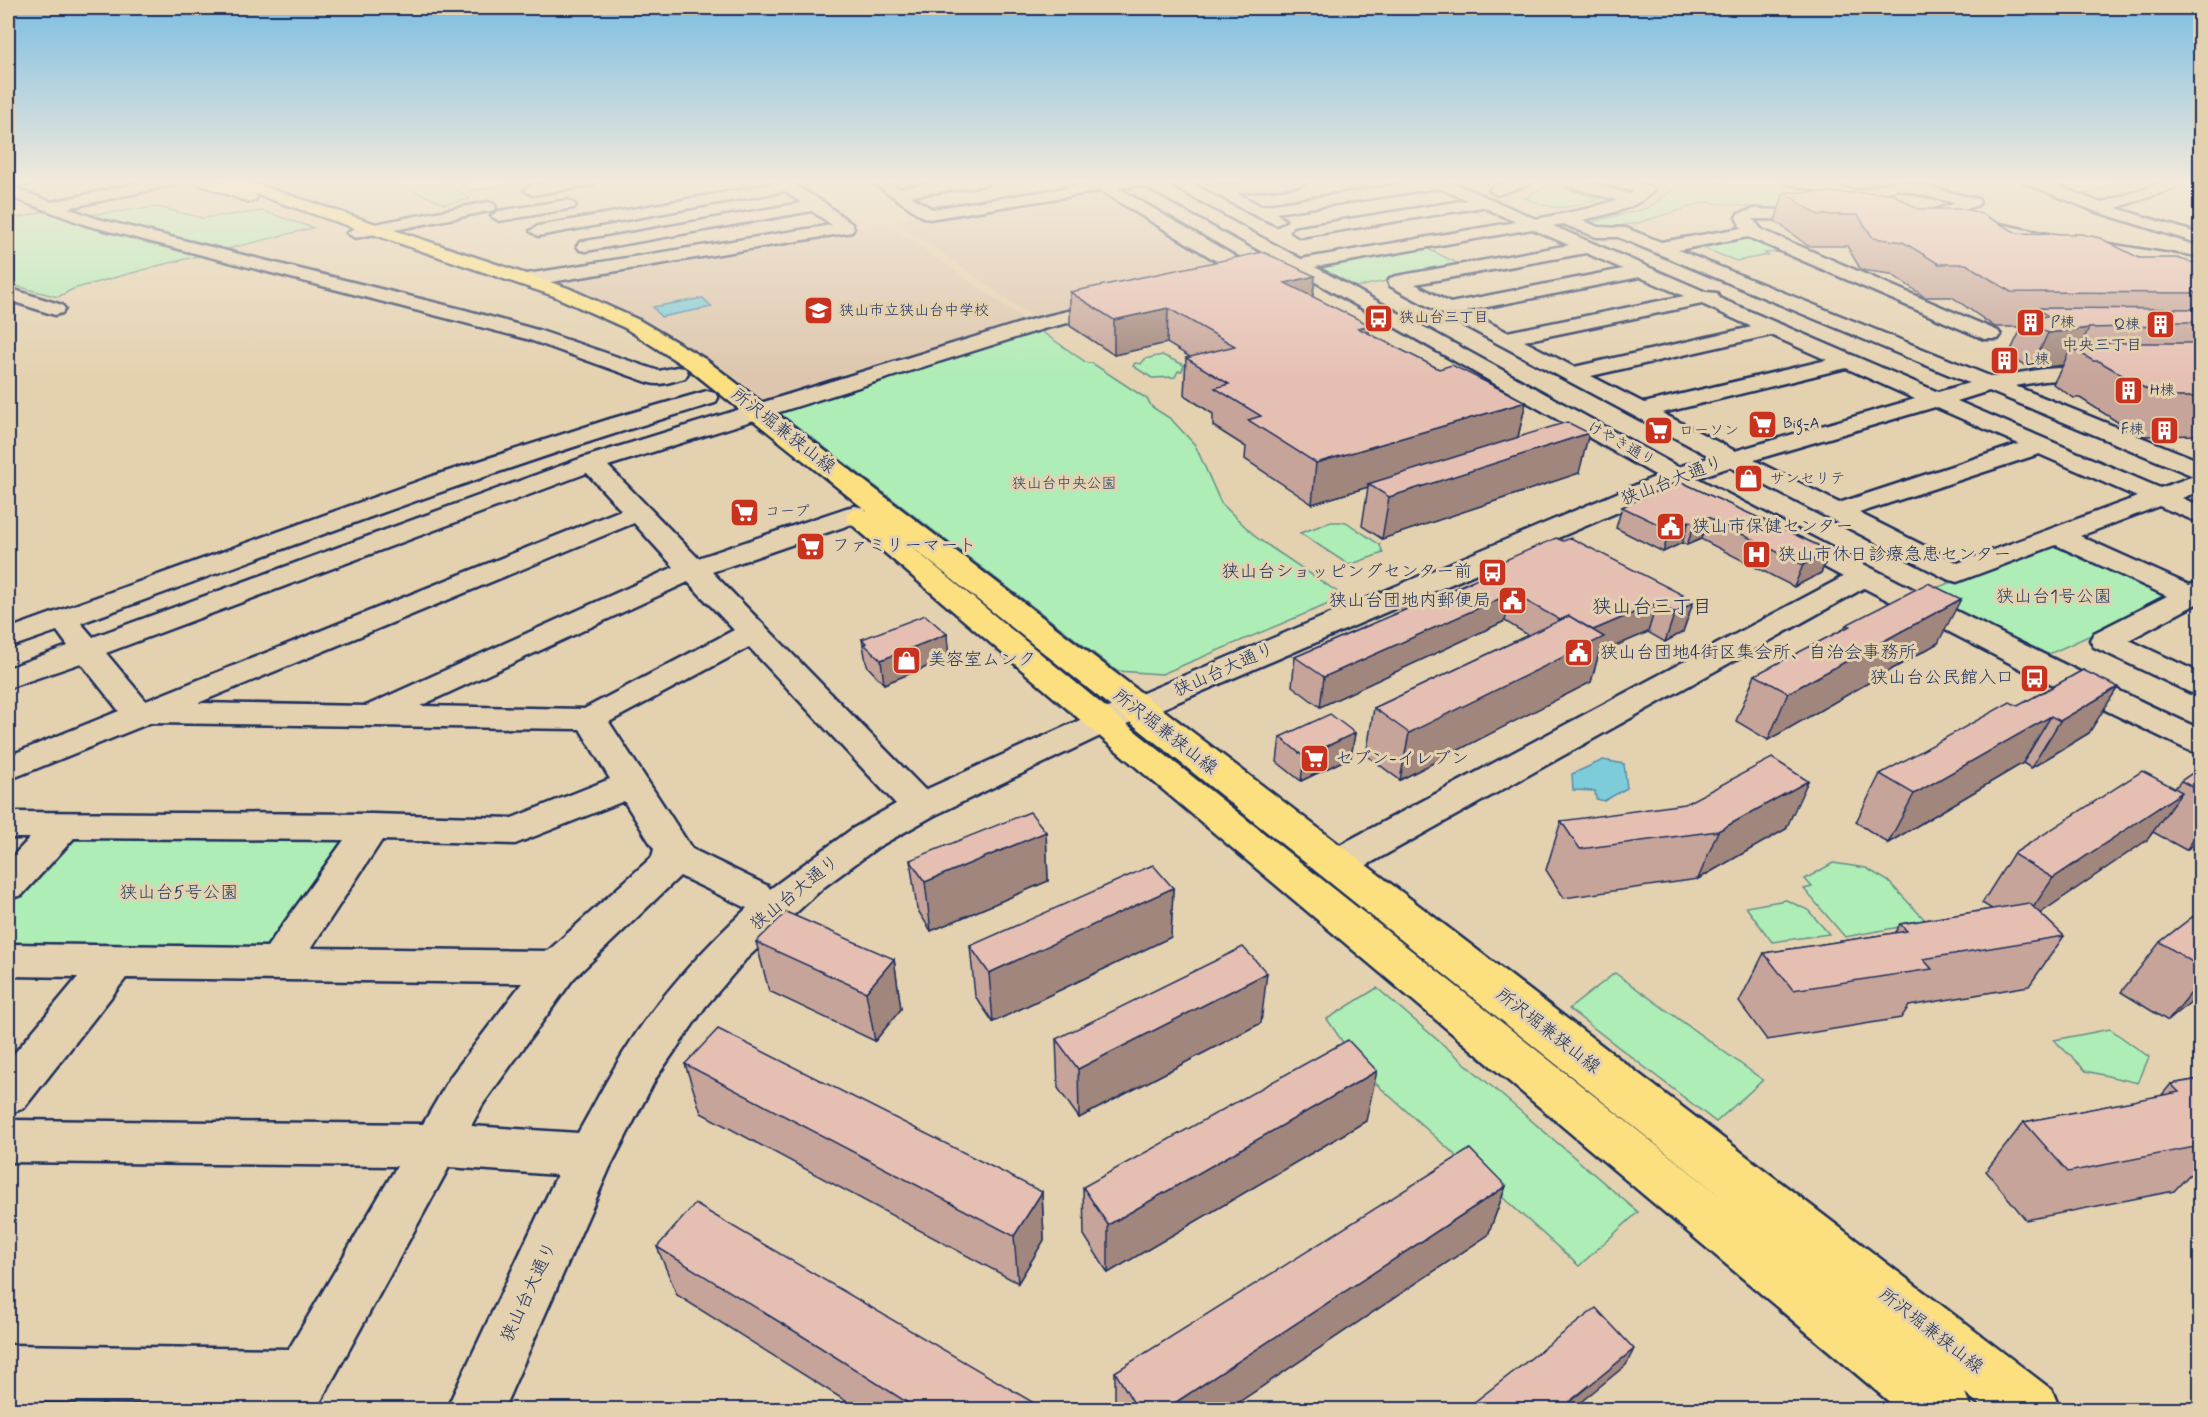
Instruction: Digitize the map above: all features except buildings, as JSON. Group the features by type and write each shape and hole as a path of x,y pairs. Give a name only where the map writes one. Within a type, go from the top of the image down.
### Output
{"main road":[{"name":"所沢堀兼狭山線","path":"404,246 569,309 632,342 677,373 707,398 746,415 1135,709 2032,1410"},
{"name":"所沢堀兼狭山線","path":"414,246 527,280 596,306 649,334 697,364 746,415 855,514 1103,722 1944,1410"}],"street":[{"path":"185,246 458,314 564,344 658,378 677,373"},
{"path":"586,246 636,262"},
{"path":"527,280 734,246"},
{"path":"1205,246 1252,274"},
{"name":"けやき通り","path":"1264,246 1677,477 1864,578 2200,742"},
{"path":"1326,246 1344,256"},
{"path":"1230,279 1296,264 1402,246"},
{"path":"1427,246 1472,268"},
{"path":"1654,246 2200,470"},
{"path":"1659,248 1669,246"},
{"path":"1786,246 1991,335"},
{"path":"2029,246 2092,263"},
{"path":"2091,246 2200,264"},
{"path":"2200,483 2159,497 1957,573 1732,459 1397,282 1588,247 1937,399 2041,446 2159,497 2200,515"},
{"path":"1447,309 1643,271"},
{"path":"1504,339 1756,288"},
{"path":"8,294 55,309"},
{"path":"8,679 591,463 1037,324 1128,303"},
{"path":"1570,374 1773,328"},
{"path":"1912,352 1991,335 2013,335"},
{"path":"1640,411 1848,361"},
{"name":"狭山台大通り","path":"474,1410 591,1156 640,1065 690,995 731,948 810,877 865,838 920,807 1103,722 1677,477 1990,384 2044,375 2133,370"},
{"path":"8,639 408,492 558,442 707,398"},
{"path":"1837,512 2041,446"},
{"path":"591,463 920,807"},
{"path":"408,492 443,517"},
{"path":"8,769 638,512"},
{"path":"374,716 383,709 693,569 855,514"},
{"path":"2057,536 2195,594"},
{"path":"1335,865 1864,578"},
{"path":"2195,594 2105,640 2200,685"},
{"path":"63,619 137,711 146,713 590,719 753,633"},
{"path":"8,1373 294,1393 467,1090 558,968 618,909 670,863 673,849 590,719"},
{"path":"8,825 372,827 515,831 631,784"},
{"path":"8,885 63,827"},
{"path":"278,964 372,827"},
{"path":"673,856 753,896"},
{"path":"8,960 558,968"},
{"path":"8,1094 116,962"},
{"path":"8,1141 434,1146 591,1156"}],"shaded area":[{"name":"狭山市立狭山台中学校","path":"746,246 919,246 1026,321 771,401 764,400 731,374 669,333 614,305 547,279"},
{"path":"932,246 1197,246 1240,271 1036,319"}],"green space":[{"path":"8,246 239,246 73,289 58,297 8,284"},
{"path":"1422,246 1463,266 1356,287 1316,265"},
{"path":"1698,246 1777,246 1789,251 1765,253 1768,255 1736,261"},
{"name":"狭山台中央公園","path":"1035,327 1087,363 1092,363 1147,399 1152,407 1171,419 1195,445 1221,503 1257,538 1345,597 1162,674 1117,671 777,411"},
{"path":"1162,355 1184,365 1182,371 1178,371 1175,377 1152,378 1133,366 1135,363 1141,364 1145,359"},
{"path":"1331,522 1346,522 1380,545 1383,553 1349,565 1300,533"},
{"name":"狭山台1号公園","path":"2058,543 2175,597 2047,655 1922,593"},
{"name":"狭山台5号公園","path":"87,833 342,835 351,843 266,953 8,952 8,897 60,840"},
{"path":"1833,863 1866,868 1888,881 1927,922 1845,937 1804,889 1812,887 1805,879"},
{"path":"1786,900 1808,910 1829,934 1772,942 1746,907"},
{"path":"1615,973 1763,1080 1716,1122 1569,1009"},
{"path":"1377,988 1638,1212 1579,1266 1363,1072 1327,1019"},
{"path":"2110,1029 2149,1057 2138,1083 2086,1071 2054,1040"},
{"path":"8,1392 262,1393 265,1410 8,1410"}],"water":[{"path":"703,298 712,307 661,317 653,307"},
{"path":"1603,760 1624,764 1627,788 1604,801 1596,799 1595,791 1573,790 1572,774"}],"place":[{"name":"狭山市立狭山台中学校","path":"818,311"},
{"name":"狭山台三丁目","path":"1378,318"},
{"name":"P棟","path":"2030,323"},
{"name":"Q棟","path":"2161,325"},
{"name":"L棟","path":"2004,360"},
{"name":"H棟","path":"2129,391"},
{"name":"Big-A","path":"1762,424"},
{"name":"F棟","path":"2165,430"},
{"name":"ローソン","path":"1658,431"},
{"name":"サンセリテ","path":"1749,479"},
{"name":"コープ","path":"744,512"},
{"name":"狭山市保健センター","path":"1671,527"},
{"name":"ファミリーマート","path":"811,546"},
{"name":"狭山市休日診療急患センター","path":"1757,555"},
{"name":"狭山台ショッピングセンター前","path":"1493,572"},
{"name":"狭山台団地内郵便局","path":"1512,601"},
{"name":"狭山台団地4街区集会所、自治会事務所","path":"1579,653"},
{"name":"美容室ムンク","path":"907,660"},
{"name":"狭山台公民館入口","path":"2035,678"},
{"name":"セブン-イレブン","path":"1314,759"}],"district":[{"name":"中央三丁目","path":"2102,345"},
{"name":"狭山台三丁目","path":"1652,607"}]}
